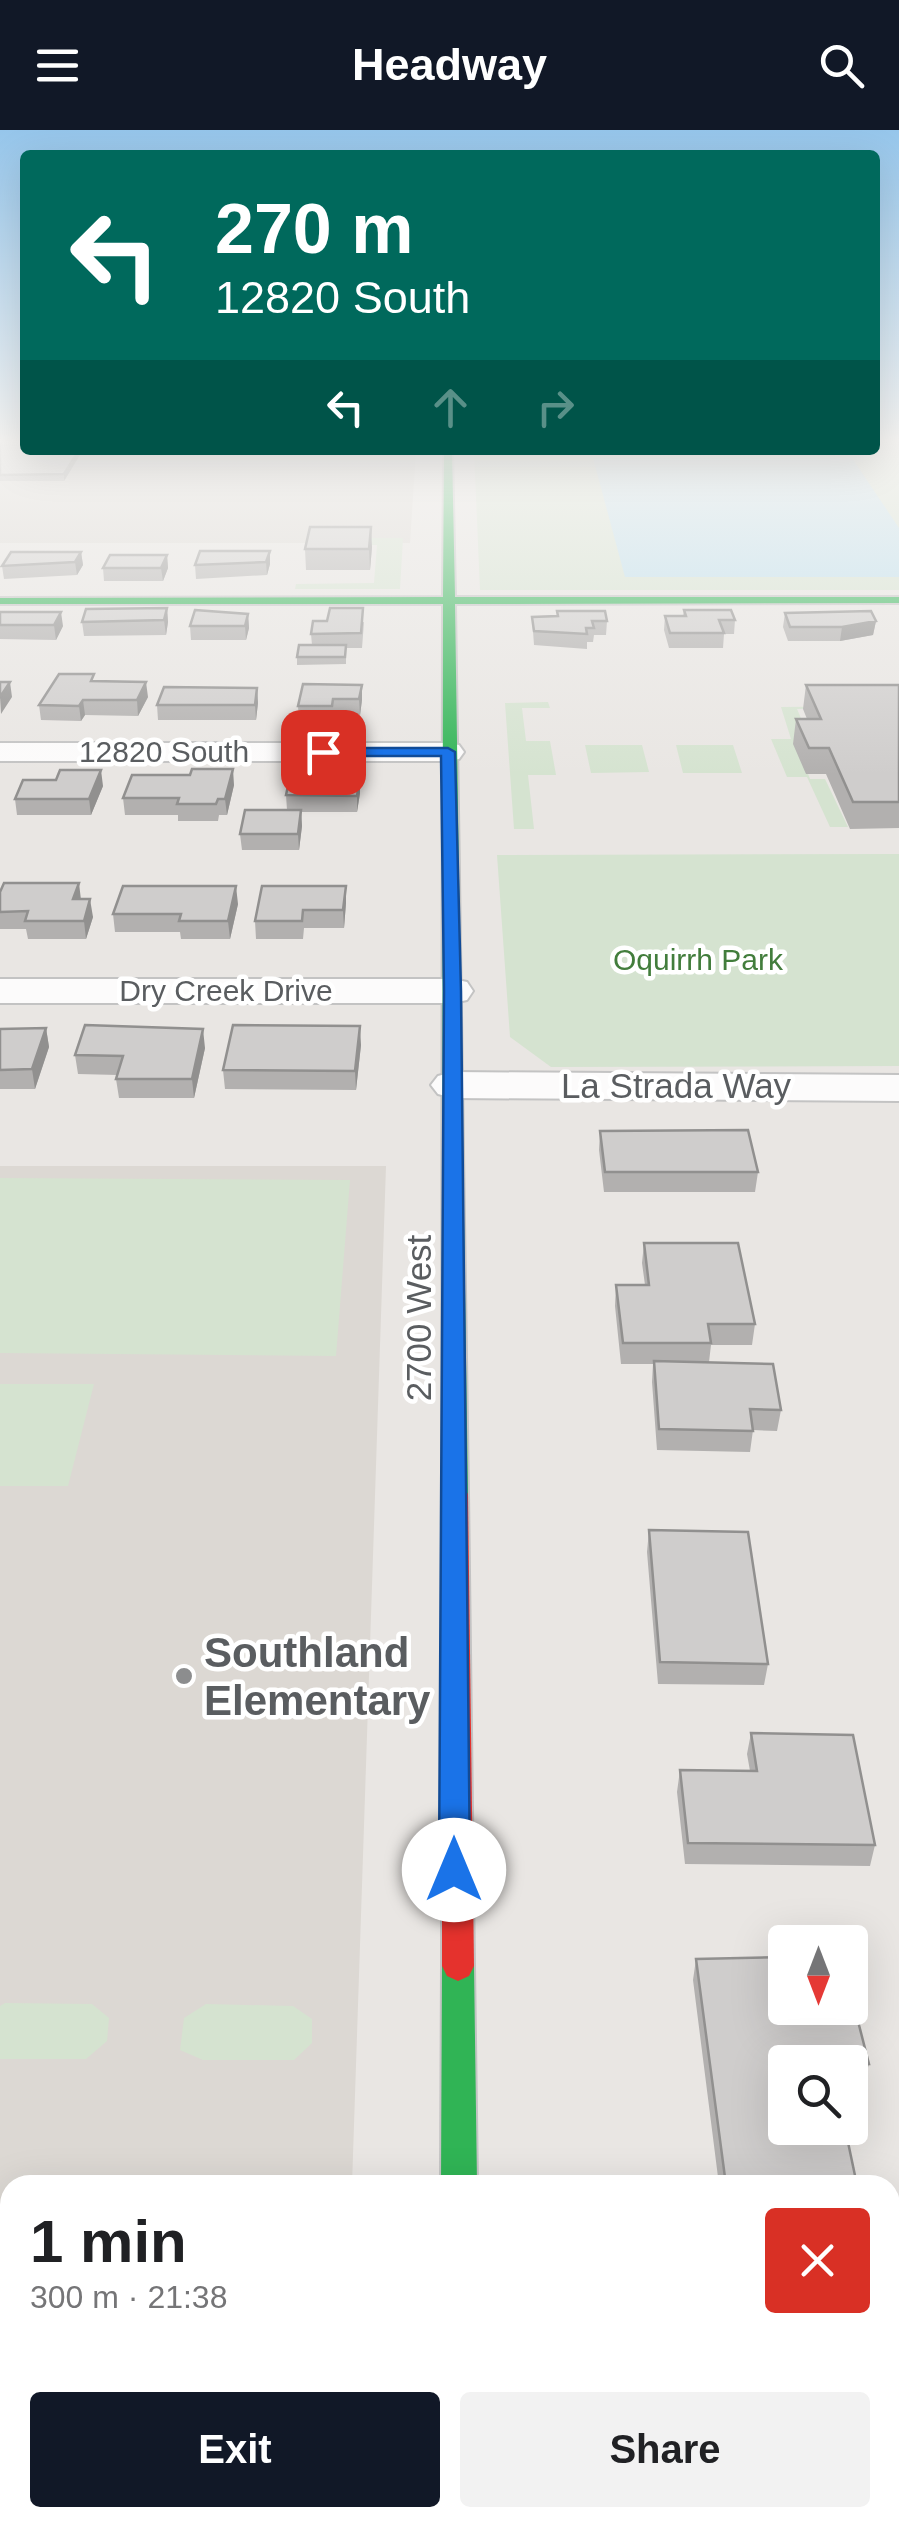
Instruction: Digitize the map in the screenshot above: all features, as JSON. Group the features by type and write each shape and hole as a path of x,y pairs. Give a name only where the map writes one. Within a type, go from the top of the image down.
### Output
{"main road":[{"name":"2700 West","path":"448,551 453,991 454,1948 459,2175"},
{"path":"0,600 899,600"}],"street":[{"name":"12820 South","path":"0,752 448,752"},
{"name":"Dry Creek Drive","path":"0,991 453,991"},
{"name":"La Strada Way","path":"453,1085 899,1088"}],"shaded area":[{"name":"Southland Elementary","path":"0,1166 386,1166 352,2175 0,2175"}],"green space":[{"path":"377,551 402,551 400,589 295,589 296,584 374,583"},
{"path":"478,551 899,551 899,590 480,590"},
{"path":"548,702 550,708 522,708 526,741 550,741 556,775 528,775 534,829 514,829 505,703"},
{"path":"899,706 797,709 810,739 795,740 810,779 825,779 848,827 830,827 807,777 787,777 771,739 791,739 781,707"},
{"path":"585,745 642,745 649,772 591,773"},
{"path":"676,745 733,745 742,773 683,773"},
{"name":"Oquirrh Park","path":"899,854 899,1066 551,1067 510,1037 497,855"},
{"path":"0,1178 350,1180 336,1356 0,1353"},
{"path":"0,1384 94,1384 68,1486 0,1486"},
{"path":"92,2004 109,2018 107,2041 86,2059 0,2059 0,2006"},
{"path":"206,2004 293,2006 312,2019 312,2043 294,2060 203,2060 180,2050 184,2018"}],"water":[{"path":"618,551 899,551 899,577 625,577"}],"building":[{"path":"200,551 270,551 266,562 195,565"},
{"path":"11,552 81,552 75,562 2,566"},
{"path":"110,555 167,555 161,568 103,568"},
{"path":"167,608 164,620 82,622 86,609"},
{"path":"330,608 363,608 361,633 311,634 313,621 327,621"},
{"path":"195,610 248,614 245,626 190,626"},
{"path":"684,610 731,610 735,620 719,620 724,633 670,633 665,616 686,616"},
{"path":"557,611 605,611 607,621 592,621 594,628 586,628 587,634 534,631 532,617 558,616"},
{"path":"871,611 876,621 842,627 790,627 785,613"},
{"path":"0,612 61,612 54,625 0,625"},
{"path":"299,645 346,645 345,657 297,657"},
{"path":"59,674 94,674 91,681 146,682 137,700 83,700 79,706 39,705"},
{"path":"0,682 10,682 0,697"},
{"path":"303,684 362,685 359,699 333,699 332,706 298,706"},
{"path":"806,685 899,685 899,802 853,802 829,748 809,748 796,719 821,719"},
{"path":"164,687 257,688 255,705 157,705"},
{"path":"292,768 332,768 330,776 360,777 357,796 286,795"},
{"path":"192,769 233,769 225,799 218,799 216,804 177,804 179,798 123,798 132,775 190,775"},
{"path":"60,770 101,770 89,799 15,799 23,780 56,780"},
{"path":"245,810 301,810 298,834 240,834"},
{"path":"4,883 79,883 73,899 90,899 84,921 25,921 28,911 0,912"},
{"path":"123,886 236,886 228,921 179,921 181,914 113,914"},
{"path":"262,886 346,886 343,910 303,910 302,921 255,921"},
{"path":"85,1025 203,1029 192,1079 116,1079 123,1056 75,1055"},
{"path":"233,1025 360,1026 355,1071 223,1070"},
{"path":"46,1028 32,1069 0,1070 0,1029"},
{"path":"748,1130 758,1172 605,1172 600,1131"},
{"path":"644,1243 738,1243 755,1324 708,1324 711,1343 623,1343 616,1285 649,1285"},
{"path":"654,1361 773,1364 781,1410 750,1409 753,1431 659,1429"},
{"path":"649,1530 748,1532 768,1664 660,1662"},
{"path":"751,1733 853,1735 875,1845 688,1843 680,1770 757,1771"},
{"path":"768,1957 768,2025 859,2025 864,2045 768,2045 768,2145 849,2145 855,2175 725,2175 696,1959"}],"traffic: fast":[{"path":"449,551 455,1494"},
{"path":"0,601 899,600"},
{"path":"458,1966 459,2175"}],"traffic: jam":[{"path":"455,1494 458,1966"}],"place":[{"name":"Southland Elementary","path":"184,1676"}],"route":[{"path":"323,752 448,752 453,991 454,1870"}]}
